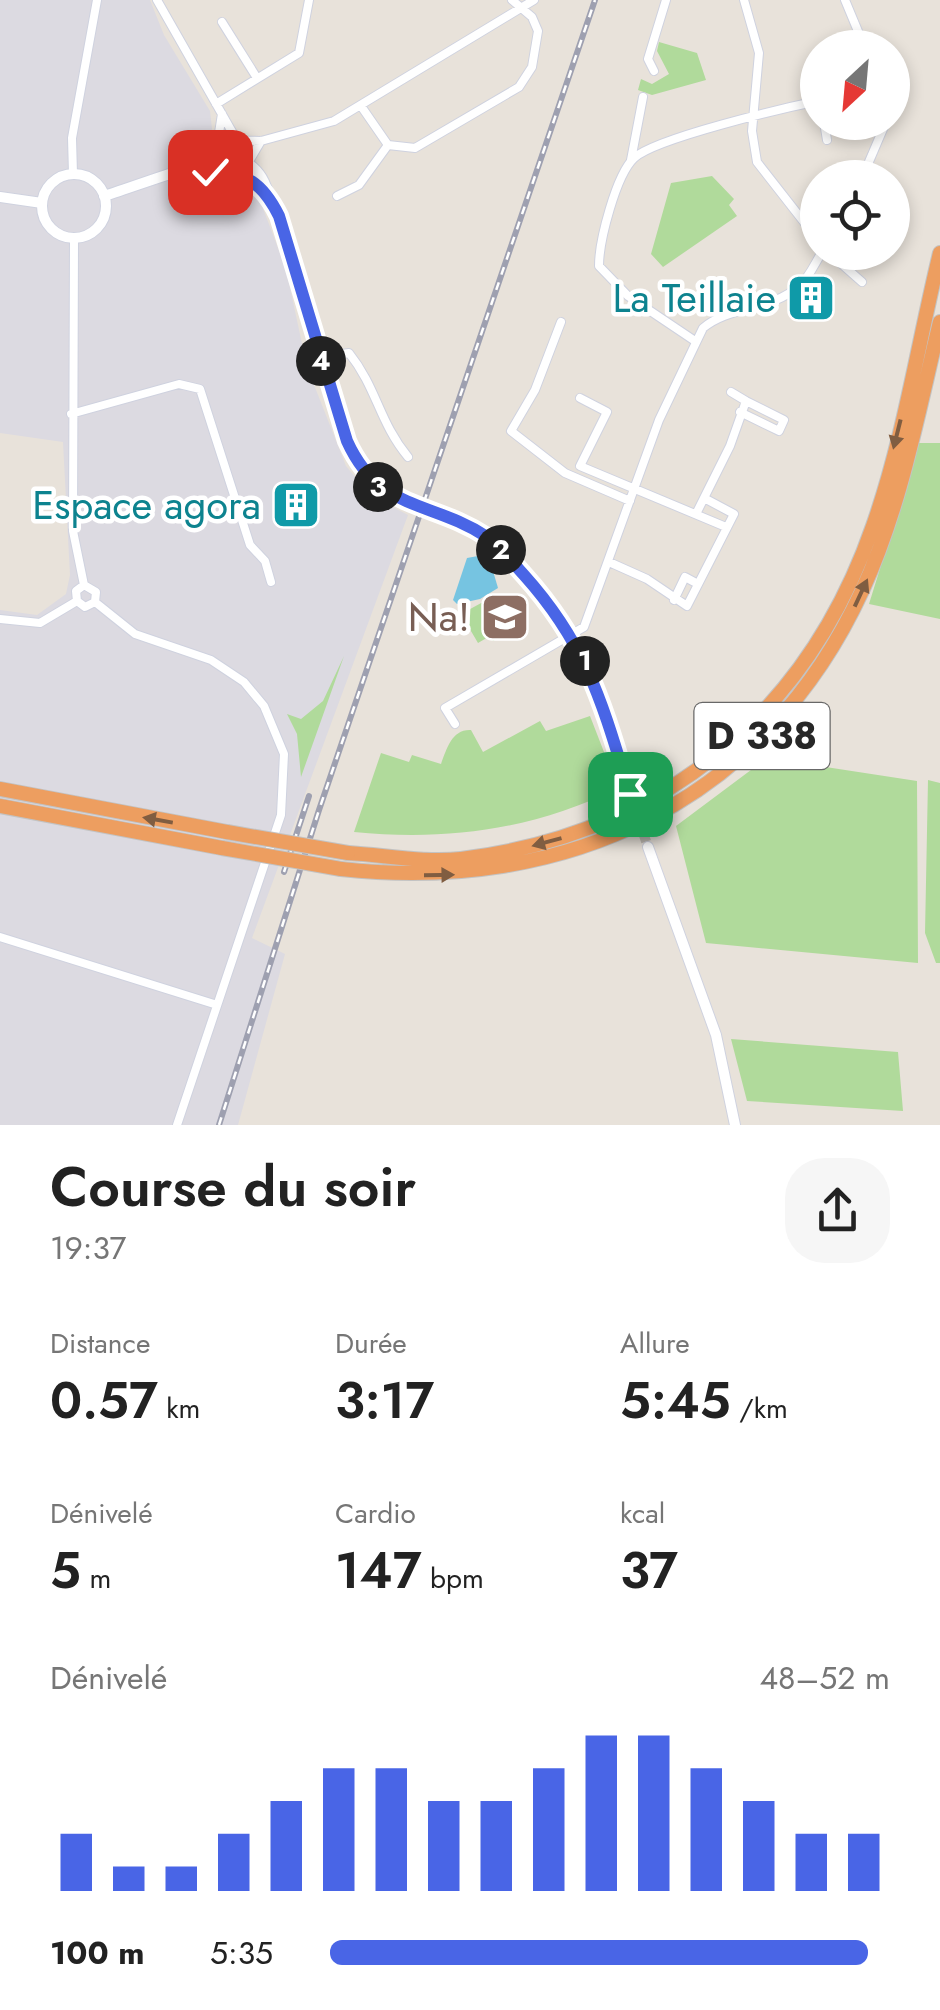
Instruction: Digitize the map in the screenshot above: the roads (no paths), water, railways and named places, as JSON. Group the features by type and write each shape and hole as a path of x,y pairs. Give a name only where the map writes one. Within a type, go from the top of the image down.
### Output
{"highway":[{"name":"D 338","path":"0,780 89,807 348,854 458,859 548,843 636,810 717,758 752,725 810,655 862,554 899,428 940,253"},
{"name":"D 338","path":"0,806 342,870 457,875 542,860 599,842 652,817 704,785 746,752 782,716 822,664 864,589 897,494 940,322"},
{"path":"0,789 89,807"}],"street":[{"path":"73,174 72,138 97,0"},
{"path":"157,0 174,36 235,137"},
{"path":"216,104 299,53 310,0"},
{"path":"361,106 388,145 415,148 519,87 532,67 538,41 532,17 512,0"},
{"path":"221,140 261,140 334,121 525,10 534,0"},
{"path":"654,71 648,59 666,0"},
{"path":"744,0 759,53 754,114 757,162 800,217"},
{"path":"845,0 858,30"},
{"path":"222,22 257,78"},
{"path":"631,160 643,97"},
{"path":"695,341 628,296 599,266 599,251 623,172 643,151 754,114 800,105"},
{"path":"215,158 221,140 222,114"},
{"path":"190,171 234,171 248,163 261,140"},
{"path":"336,196 359,185 388,145"},
{"path":"104,196 190,171 215,158 248,163 279,216 320,357 358,464 375,484 408,504 466,525 498,546 535,587 597,684 630,794"},
{"path":"215,158 266,191"},
{"path":"73,174 92,180 104,196 99,225 74,238 48,226 42,203 53,181 73,174"},
{"path":"0,197 42,203"},
{"path":"74,238 73,530 84,585 96,592 95,602"},
{"path":"455,724 445,708 570,637 590,618 634,487 695,341 716,318 788,294 812,270"},
{"path":"847,270 862,282"},
{"path":"561,322 535,390 511,432 565,474 630,501"},
{"path":"320,357 349,352 376,395 387,432 408,457"},
{"path":"72,414 179,384 200,388 250,546 265,561 271,582"},
{"path":"731,392 784,420 778,431 740,412"},
{"path":"580,398 608,412 580,466 726,526"},
{"path":"696,512 730,446 746,401"},
{"path":"608,562 647,580 687,606 734,514 704,498"},
{"path":"674,600 684,577 698,584"},
{"path":"77,601 76,591 84,585"},
{"path":"77,601 86,606 95,602"},
{"path":"0,619 40,623 77,601"},
{"path":"95,602 135,634 211,660 244,682 264,706 284,754 281,815 214,1004 178,1125"},
{"path":"648,846 716,1035 735,1125"},
{"path":"0,937 214,1004"}],"water":[{"path":"478,556 493,571 498,588 480,599 457,604 453,600 467,558"}],"tunnel":[{"path":"638,818 648,847"}],"railway":[{"path":"219,1125 319,810 595,0"},
{"path":"284,872 309,796"}],"place":[{"name":"La Teillaie","path":"811,298"},
{"name":"Espace agora","path":"296,505"},
{"name":"Na!","path":"505,617"}]}
